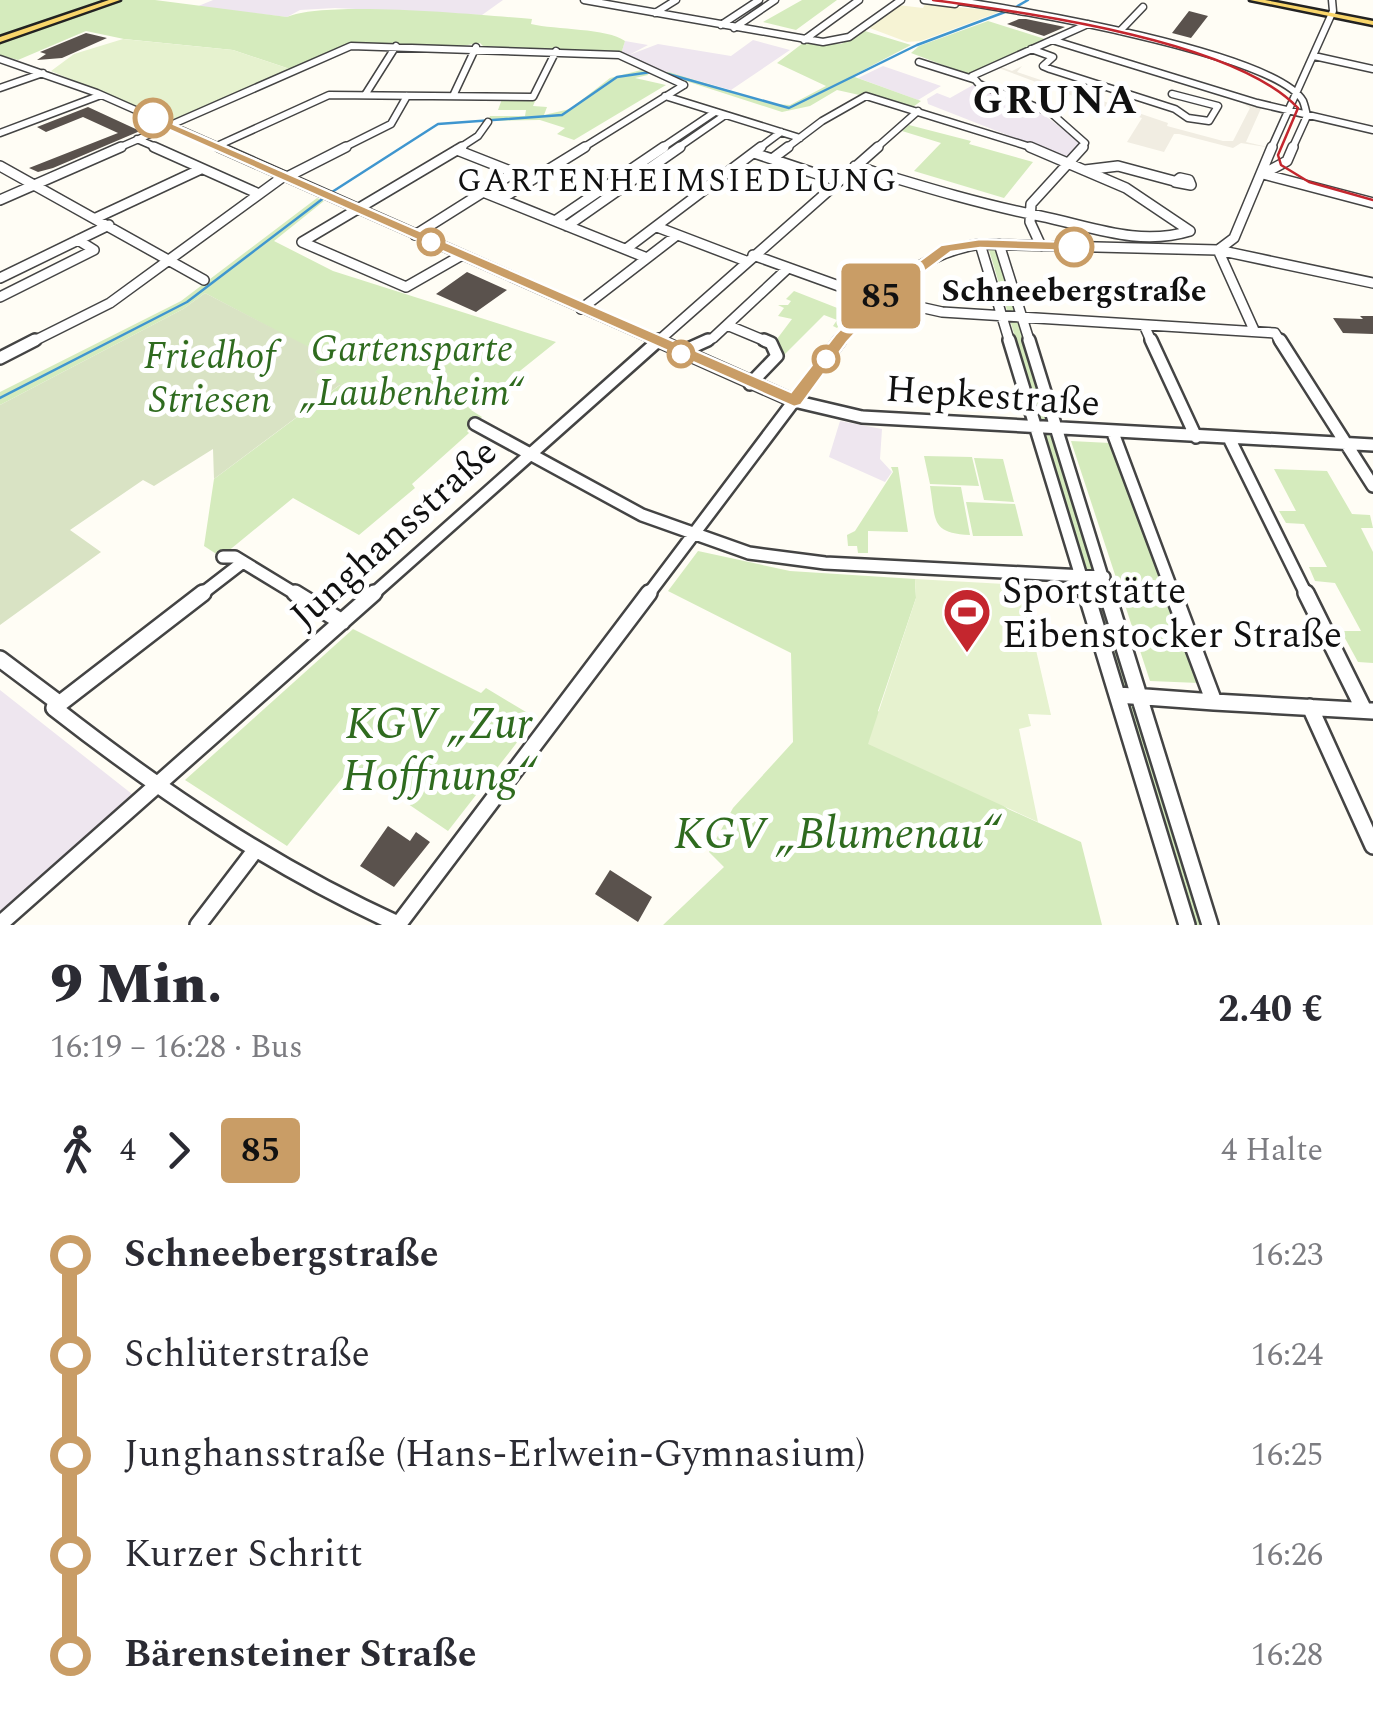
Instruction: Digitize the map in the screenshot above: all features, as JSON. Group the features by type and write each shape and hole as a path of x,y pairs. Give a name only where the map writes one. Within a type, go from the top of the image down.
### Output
{"main road":[{"path":"0,40 116,0"},
{"path":"1254,0 1373,21"},
{"path":"1274,0 1332,13"}],"street":[{"path":"584,0 804,40 844,39 901,0"},
{"path":"640,10 658,0"},
{"path":"655,13 676,0"},
{"path":"721,25 760,0"},
{"path":"734,28 775,0"},
{"path":"804,40 859,0"},
{"path":"924,0 1087,25 1229,68 1280,89 1307,114"},
{"path":"952,0 1120,32 1269,79 1307,114 1373,130"},
{"path":"1218,250 1234,238 1264,174 1332,13 1332,0"},
{"path":"849,7 881,14"},
{"path":"1120,32 1143,7"},
{"path":"973,80 979,70 1087,25"},
{"path":"1052,40 1182,80 1292,102"},
{"path":"0,200 351,46 624,56 684,85 501,200"},
{"path":"365,95 396,46"},
{"path":"453,96 476,48"},
{"path":"1031,49 1053,57 1043,66 1047,72 1086,79 1202,121 1211,120 1218,106 1172,94"},
{"path":"216,146 329,95 532,98 556,51"},
{"path":"1314,56 1373,69"},
{"name":"Hepkestraße","path":"0,59 101,94 679,353 794,400 879,420 1373,445"},
{"path":"919,62 1039,108 1078,132 1085,146 1034,198 1029,214 1041,246"},
{"path":"0,88 43,73"},
{"path":"1164,105 1182,80"},
{"path":"0,134 101,94"},
{"path":"0,358 110,302 285,177 391,124 407,96"},
{"path":"665,96 800,138"},
{"path":"772,159 864,96 1085,170 1124,187 1190,231 1171,237 1106,235 1029,214 998,210 855,166"},
{"name":"Junghansstraße","path":"0,924 918,111"},
{"path":"555,221 714,112"},
{"path":"1264,174 1287,161 1307,114"},
{"path":"567,226 725,115"},
{"path":"462,256 406,287 302,245 478,136 488,122"},
{"path":"626,250 781,132"},
{"path":"137,140 259,194"},
{"path":"456,150 533,179"},
{"path":"754,153 838,180"},
{"path":"1085,170 1106,163 1174,180"},
{"path":"0,166 204,280"},
{"path":"96,218 201,169"},
{"path":"415,234 515,172"},
{"path":"1264,174 1373,203"},
{"path":"483,192 647,258"},
{"path":"0,278 110,225"},
{"path":"657,227 878,299 918,308 1022,320 1275,333 1373,486"},
{"path":"581,309 677,234"},
{"path":"0,297 94,250 78,240"},
{"path":"980,244 1187,925"},
{"path":"54,708 154,786 254,853 399,925 841,338 878,299 947,248 999,244 1218,250 1373,283"},
{"path":"999,244 1210,925"},
{"path":"1218,250 1254,330"},
{"path":"679,353 713,338 788,268"},
{"path":"727,325 771,343 777,356 750,384"},
{"path":"1144,325 1196,437"},
{"path":"476,424 641,514 692,536 748,553 802,562 1104,577"},
{"path":"1114,433 1214,702"},
{"path":"1229,438 1369,711"},
{"path":"223,557 243,562 342,622"},
{"path":"54,708 243,562"},
{"path":"0,659 56,700 54,708"},
{"path":"1118,695 1369,711"},
{"path":"1310,707 1373,846"},
{"path":"198,925 254,853"}],"shaded area":[{"path":"213,0 503,0 482,15 335,8 300,10 287,17 196,7"},
{"path":"926,2 1002,11 921,41 907,42 867,27 898,5 923,8"},
{"path":"753,40 790,50 731,90 656,69 621,54 625,41 648,45 629,55 658,44 731,56"},
{"path":"993,64 1012,71 1022,66 1017,72 1168,123 1167,126 1223,141 1233,141 1250,108 1239,101 1263,104 1246,142 1272,148 1241,143 1233,148 1179,134 1174,134 1164,152 1127,142 1142,118 1081,99"},
{"path":"883,66 941,86 918,100 858,78"},
{"path":"973,85 1035,108 1081,143 1066,158 928,104 927,99 937,93 950,98"},
{"path":"840,421 882,429 880,459 892,472 885,482 829,457"},
{"path":"0,690 132,794 0,912"}],"green space":[{"path":"0,0 105,0 0,38"},
{"path":"123,0 155,0 287,17 307,12 368,9 532,19 531,24 606,34 625,41 621,54 480,43 347,44 290,69 233,50 124,39 86,31 18,60 0,55 0,43"},
{"path":"802,0 837,0 796,30 763,22"},
{"path":"988,21 1048,40 967,74 911,53 919,46"},
{"path":"865,31 911,45 852,76 921,101 913,107 837,90 810,106 782,112 658,72 773,104 790,105 826,86 777,63 803,43 841,44"},
{"path":"123,39 233,50 290,69 170,121 51,71 74,54"},
{"path":"645,69 648,75 635,78 666,85 574,140 557,134 565,128 540,120 488,121 490,116 525,116 526,110 498,110 502,99 536,99 533,106 547,107 544,115 570,109 610,78"},
{"path":"909,125 1033,162 1004,198 914,171 941,143 902,131"},
{"name":"Gartensparte „Laubenheim“","path":"317,198 324,201 274,241 333,271 556,342 471,410 482,417 469,433 412,484 415,488 359,535 293,498 221,557 204,546 214,479 340,385 314,372 331,360 205,293 183,309 0,405 0,392 181,301"},
{"path":"989,250 996,250 1204,925 1191,925"},
{"path":"794,291 850,313 837,328 833,326 837,320 824,315 783,356 774,343 792,319 778,316 784,308 778,305 788,305 791,301 786,299"},
{"name":"Friedhof Striesen","path":"205,293 332,359 315,372 341,384 214,479 213,449 154,486 143,480 70,530 101,552 0,625 0,405 183,309"},
{"path":"1071,441 1110,443 1199,683 1150,681"},
{"path":"924,456 972,457 979,486 930,484"},
{"path":"974,458 1003,459 1014,502 984,500"},
{"path":"891,467 898,467 908,532 868,531 868,553 858,553 857,546 848,546 847,535 855,531 893,472"},
{"path":"1274,469 1327,471 1352,514 1370,515 1373,528 1361,528 1373,552 1373,663 1358,662 1341,631 1361,631 1335,583 1315,581 1309,567 1327,567 1304,524 1286,523 1279,511 1296,511"},
{"path":"930,486 961,487 970,535 941,528"},
{"path":"966,502 1015,504 1023,536 973,536"},
{"name":"KGV „Blumenau“","path":"698,551 790,571 915,579 916,598 878,711 1008,809 1081,842 1102,925 663,925 724,867 709,852 733,808 793,742 791,653 668,591"},
{"name":"Sportstätte Eibenstocker Straße","path":"915,579 1021,585 1051,715 1028,714 1031,726 1019,729 1038,822 868,744 916,598"},
{"name":"KGV „Zur Hoffnung“","path":"353,629 481,693 486,688 536,718 448,831 352,766 287,846 185,780"}],"building":[{"path":"1189,11 1208,16 1191,38 1172,33"},
{"path":"1019,19 1065,27 1044,36 1007,24"},
{"path":"86,33 107,38 62,58 37,60 46,54 40,52"},
{"path":"88,107 140,131 53,168 38,172 29,168 118,133 83,117 46,132 37,127"},
{"path":"467,272 507,290 476,312 436,294"},
{"path":"1360,316 1373,316 1373,334 1343,333 1333,318 1363,319"},
{"path":"388,826 410,841 416,832 430,842 394,887 360,866"},
{"path":"610,870 652,897 638,922 595,894"}],"waterway":[{"path":"1016,7 1028,0"},
{"path":"668,74 789,108 917,45 1005,12"},
{"path":"332,192 438,124 562,115 617,77 651,72"},
{"path":"0,398 187,302 325,197"}],"tram line":[{"path":"933,0 1127,33 1227,64 1268,84 1298,108 1278,155 1281,165 1309,182 1373,200"}],"bus line":[{"name":"85","path":"153,118 756,387 794,400 841,338 878,299 947,248 964,244 1074,247"}],"place":[{"name":"Schneebergstraße","path":"1074,247"},
{"name":"Sportstätte Eibenstocker Straße","path":"967,654"}],"district":[{"name":"GRUNA","path":"1056,99"},
{"name":"GARTENHEIMSIEDLUNG","path":"678,180"}]}
